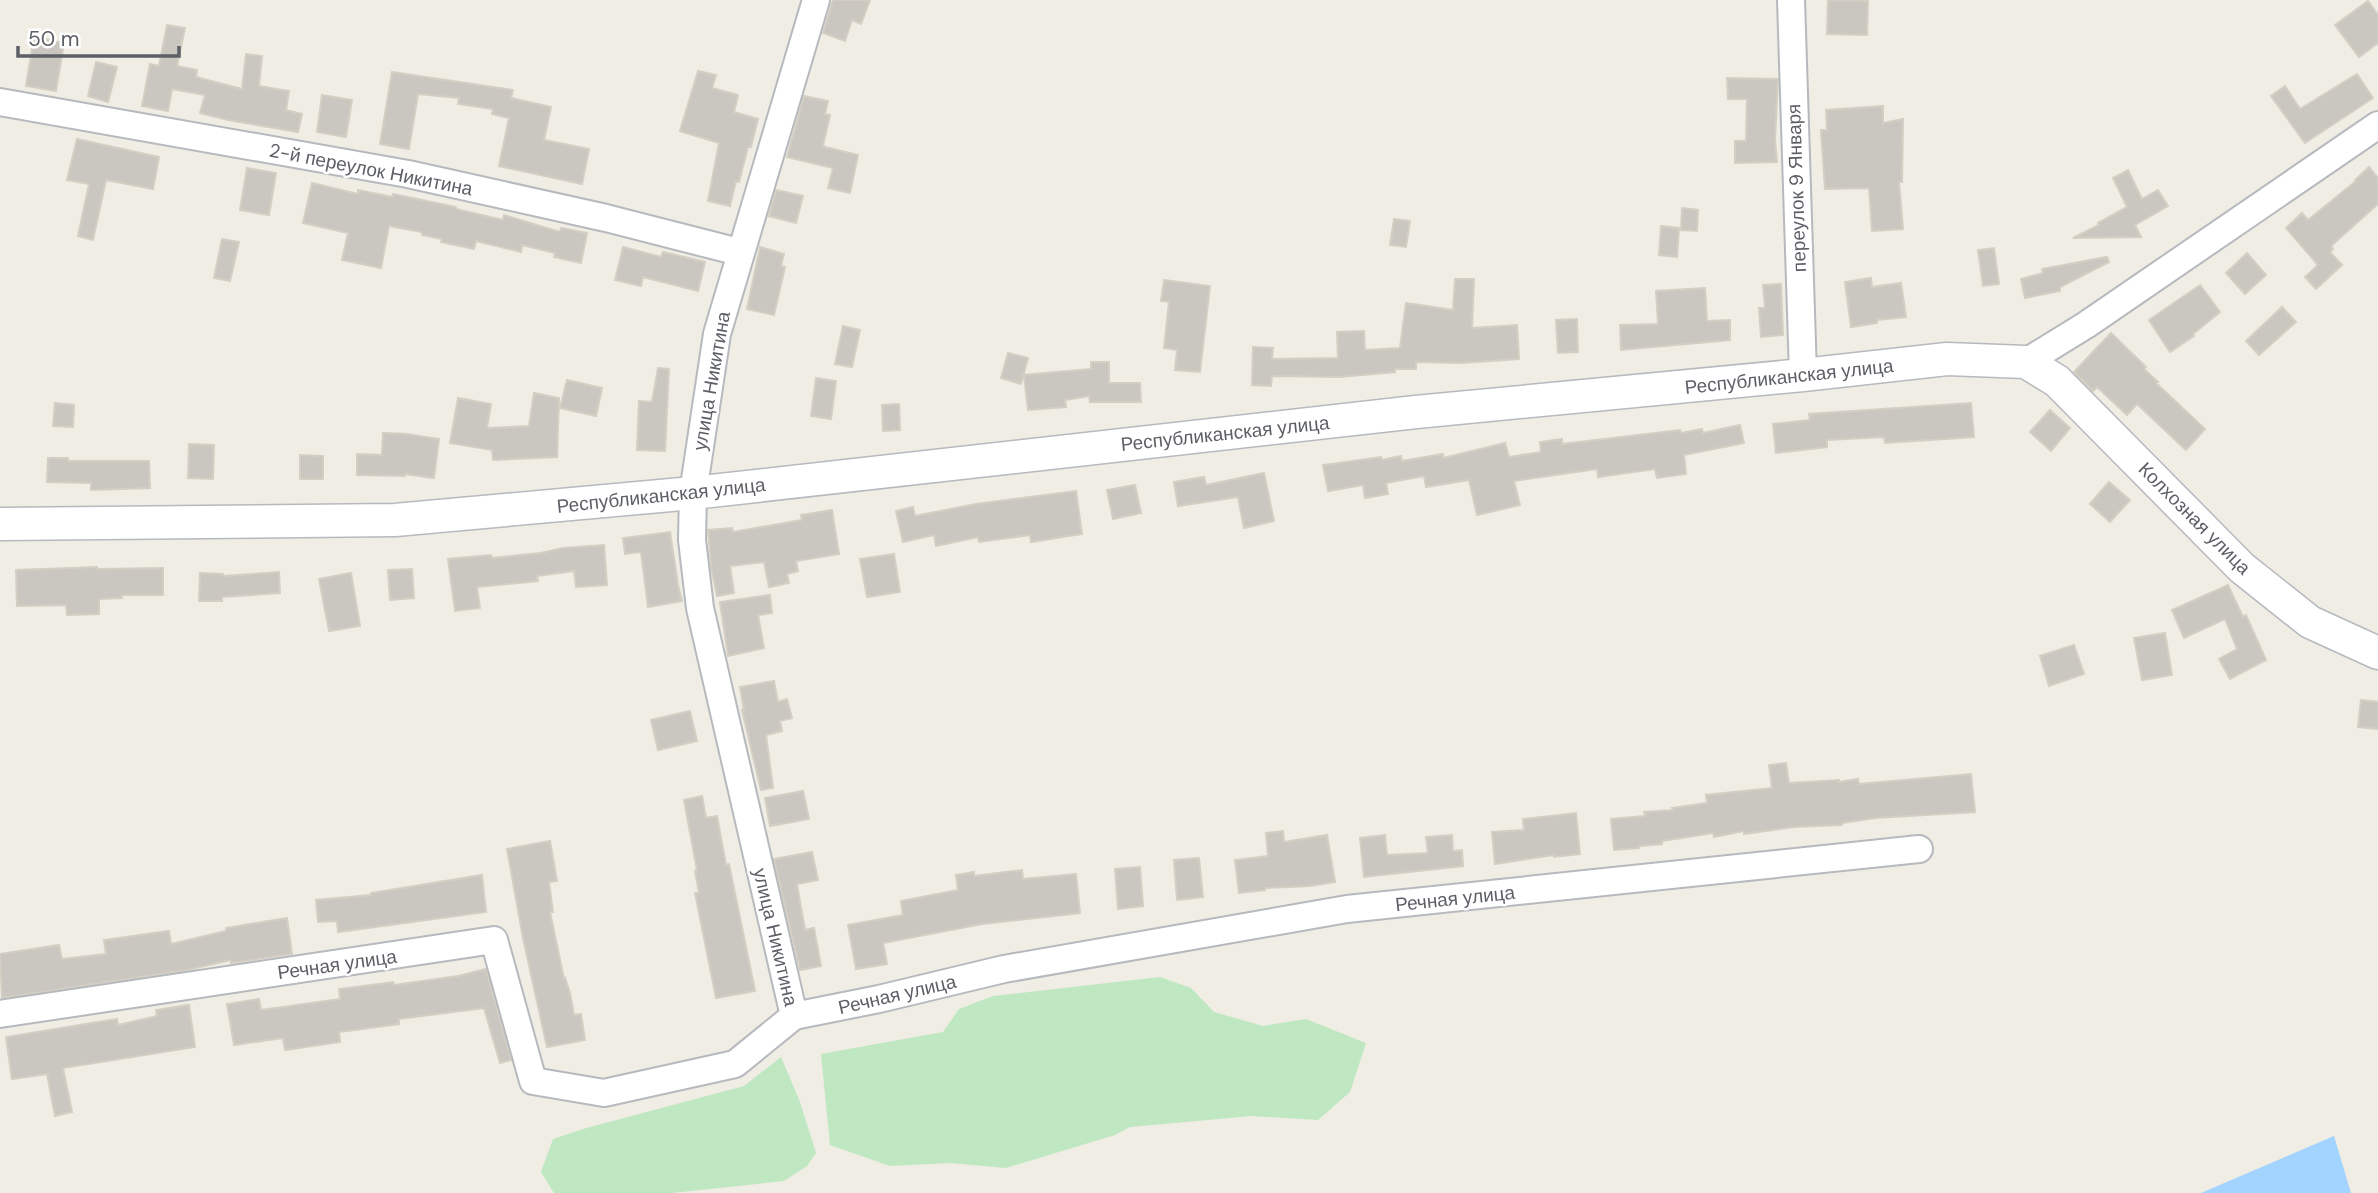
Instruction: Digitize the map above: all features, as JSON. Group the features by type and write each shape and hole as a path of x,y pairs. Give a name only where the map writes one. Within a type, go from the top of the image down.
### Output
{"street":[{"name":"улица Никитина","path":"794,1016 700,608 692,540 692,493 717,334 739,252 816,0"},
{"name":"переулок 9 Января","path":"1791,0 1803,375"},
{"name":"2-й переулок Никитина","path":"0,102 408,174 606,218 739,252"},
{"path":"2025,362 2086,325 2378,125"},
{"name":"Республиканская улица","path":"0,524 395,520 692,493 1402,413 1947,359 2025,362"},
{"name":"Колхозная улица","path":"2025,362 2057,381 2242,568 2310,622 2378,653"},
{"name":"Речная улица","path":"0,1014 495,940 533,1081 604,1093 735,1064 794,1016 1004,969 1347,909 1919,849"}],"green space":[{"path":"1160,977 1191,988 1214,1012 1263,1026 1306,1019 1366,1043 1350,1092 1318,1120 1252,1116 1130,1127 1115,1135 1006,1168 950,1163 890,1166 830,1145 821,1054 943,1032 959,1009 993,996"},
{"path":"781,1057 800,1102 816,1153 807,1166 784,1181 672,1193 554,1193 541,1172 553,1139 744,1086"}],"water":[{"path":"2334,1136 2351,1193 2201,1193"}],"building":[{"path":"833,0 870,0 861,24 852,20 845,41 823,33"},
{"path":"1828,0 1868,1 1867,35 1827,34"},
{"path":"2368,1 2378,15 2378,43 2359,57 2335,25"},
{"path":"167,25 185,28 177,66 197,70 196,77 242,89 246,54 262,56 259,86 289,91 286,110 302,114 298,132 200,113 205,95 172,89 168,111 142,106 150,64 159,66"},
{"path":"34,37 64,43 56,91 26,86"},
{"path":"96,62 117,67 108,102 88,96"},
{"path":"698,71 716,75 712,88 738,95 734,112 758,119 730,206 708,201 719,143 680,131"},
{"path":"392,72 513,90 511,98 551,107 544,140 589,149 582,184 499,166 509,118 492,114 493,109 458,104 459,98 418,94 409,149 380,144"},
{"path":"2357,74 2373,98 2305,143 2271,96 2285,86 2300,109"},
{"path":"1727,78 1778,79 1775,140 1777,162 1735,163 1735,141 1746,141 1747,99 1728,99"},
{"path":"322,95 352,100 346,137 317,132"},
{"path":"804,96 828,101 825,114 830,115 823,145 858,155 850,193 828,188 833,168 787,157"},
{"path":"1883,106 1883,123 1903,119 1902,182 1899,182 1903,229 1872,231 1869,188 1825,189 1821,130 1827,130 1826,110"},
{"path":"77,139 159,157 153,189 106,180 93,240 78,236 89,184 67,180"},
{"path":"2369,167 2378,178 2378,204 2331,246 2333,249 2330,252 2342,265 2316,289 2305,277 2318,265 2286,228 2302,213 2308,220"},
{"path":"247,168 276,173 269,215 240,210"},
{"path":"2128,170 2142,199 2158,190 2168,206 2135,225 2141,237 2073,238 2127,207 2113,178"},
{"path":"312,183 358,194 358,190 392,197 393,194 503,220 504,215 560,232 561,228 587,233 581,263 554,257 555,253 522,245 521,252 476,241 474,249 441,242 442,239 422,235 422,232 389,226 381,268 342,260 348,233 303,223"},
{"path":"776,190 803,196 796,223 769,216"},
{"path":"1682,208 1698,210 1697,231 1681,230"},
{"path":"1394,219 1410,221 1406,247 1390,245"},
{"path":"1661,226 1679,228 1677,257 1659,255"},
{"path":"222,239 239,242 230,281 214,278"},
{"path":"623,247 661,257 663,252 705,262 698,291 643,277 641,286 615,280"},
{"path":"760,247 784,254 781,266 785,267 774,315 747,309"},
{"path":"1994,248 1999,284 1983,286 1978,250"},
{"path":"2247,253 2266,275 2245,294 2226,273"},
{"path":"2107,257 2109,262 2060,287 2060,291 2025,298 2021,279 2043,273 2042,269"},
{"path":"1871,278 1872,287 1901,283 1906,317 1877,320 1877,323 1851,327 1845,282"},
{"path":"1455,279 1474,279 1472,328 1517,325 1519,359 1461,363 1416,362 1416,369 1395,369 1395,372 1339,377 1272,376 1271,386 1252,385 1253,347 1273,348 1272,359 1338,358 1337,332 1364,331 1365,350 1400,348 1406,303 1453,310"},
{"path":"1164,280 1210,286 1200,372 1175,370 1177,350 1164,348 1169,302 1161,301"},
{"path":"1781,284 1783,335 1761,337 1759,308 1765,308 1763,285"},
{"path":"2200,285 2220,312 2193,334 2194,336 2170,352 2149,320"},
{"path":"1705,288 1707,321 1730,320 1730,340 1621,350 1620,325 1658,324 1656,291"},
{"path":"2282,307 2296,322 2259,355 2246,341"},
{"path":"1577,319 1578,352 1558,353 1556,320"},
{"path":"843,326 860,330 852,367 835,364"},
{"path":"2111,333 2146,367 2144,369 2158,382 2156,383 2205,429 2186,450 2137,404 2127,415 2097,387 2093,391 2074,372"},
{"path":"1008,353 1028,358 1021,384 1001,378"},
{"path":"1091,362 1109,362 1109,383 1140,383 1141,402 1090,402 1089,396 1065,400 1066,407 1028,410 1024,375 1091,369"},
{"path":"658,368 669,369 665,451 637,450 639,401 652,402"},
{"path":"816,378 836,381 831,419 811,416"},
{"path":"567,380 602,388 596,416 560,408"},
{"path":"534,393 559,398 557,457 493,460 492,450 450,443 458,398 491,404 487,428 529,426"},
{"path":"55,403 74,405 73,427 53,426"},
{"path":"1971,403 1974,437 1885,443 1884,437 1827,440 1827,447 1776,453 1773,424 1810,420 1809,414"},
{"path":"899,404 900,430 883,431 882,405"},
{"path":"2050,410 2070,428 2051,451 2030,432"},
{"path":"1740,425 1744,443 1684,455 1686,474 1657,478 1655,469 1598,477 1597,469 1514,481 1520,505 1477,515 1469,480 1426,487 1424,476 1386,483 1388,494 1365,498 1363,485 1328,491 1323,465 1381,457 1382,460 1401,456 1402,461 1443,454 1443,458 1505,443 1509,457 1541,452 1540,442 1562,439 1562,444 1680,430 1681,433 1702,429 1703,433"},
{"path":"383,433 439,439 434,478 405,474 357,475 357,454 382,455"},
{"path":"189,444 214,445 213,479 188,478"},
{"path":"300,455 323,456 323,479 300,479"},
{"path":"48,458 68,458 68,461 149,461 150,488 91,490 91,483 47,482"},
{"path":"1264,473 1274,521 1244,528 1238,497 1178,506 1174,482 1204,477 1206,485"},
{"path":"2109,482 2130,500 2110,522 2090,504"},
{"path":"1135,485 1141,513 1113,519 1107,490"},
{"path":"1076,491 1082,534 1031,542 1030,535 979,542 978,537 936,546 934,535 903,542 896,511 913,507 915,516 976,504"},
{"path":"832,510 839,554 796,561 798,571 787,574 789,583 769,587 764,562 730,566 734,593 717,596 708,530 732,528 733,532 802,520 801,515"},
{"path":"670,532 682,601 648,607 641,552 625,554 623,538"},
{"path":"604,545 607,585 576,587 574,571 537,576 538,581 477,587 480,608 455,611 448,559 491,555 492,558"},
{"path":"894,554 900,592 867,597 860,559"},
{"path":"163,568 163,595 121,595 122,598 99,599 99,614 67,615 66,605 17,606 16,570"},
{"path":"412,569 414,598 390,600 388,570"},
{"path":"279,572 280,593 222,597 222,601 199,601 200,573 223,576"},
{"path":"351,573 360,626 329,631 319,579"},
{"path":"2228,585 2243,617 2246,615 2266,660 2230,679 2219,659 2237,649 2225,619 2184,638 2172,610"},
{"path":"770,595 772,613 758,615 764,648 728,656 720,602"},
{"path":"2165,633 2172,675 2142,680 2134,638"},
{"path":"2074,645 2084,674 2049,686 2040,656"},
{"path":"774,681 778,702 787,699 792,718 780,721 782,731 766,735 773,788 761,790 742,710 740,687"},
{"path":"2361,700 2378,702 2378,729 2358,727"},
{"path":"690,711 697,741 658,750 651,720"},
{"path":"1786,763 1789,783 1858,779 1859,784 1971,774 1975,812 1875,818 1842,825 1794,827 1744,834 1744,831 1714,837 1713,833 1662,841 1662,844 1639,848 1614,850 1611,819 1645,816 1644,812 1673,810 1672,808 1707,803 1706,795 1772,788 1769,765"},
{"path":"803,791 809,819 770,826 765,798"},
{"path":"702,796 706,818 717,816 755,991 716,998 695,893 699,893 697,870 684,800"},
{"path":"1576,813 1580,854 1495,864 1492,832 1524,830 1523,819"},
{"path":"1283,831 1284,842 1327,835 1335,882 1239,893 1235,860 1268,856 1266,833"},
{"path":"1385,835 1387,855 1428,853 1426,837 1452,835 1453,851 1462,850 1463,866 1364,877 1360,838"},
{"path":"550,841 557,881 549,882 553,912 550,912 564,979 574,1015 581,1014 585,1040 547,1047 507,849"},
{"path":"812,852 818,880 797,884 805,930 814,928 821,966 800,970 774,859"},
{"path":"1199,858 1203,897 1177,900 1174,860"},
{"path":"1140,867 1143,906 1118,909 1115,869"},
{"path":"1022,870 1023,879 1076,874 1080,913 982,924 883,943 887,964 856,969 848,925 903,915 901,901 958,890 956,875 974,872 974,876"},
{"path":"482,875 486,912 338,932 337,921 318,922 316,900 371,895"},
{"path":"287,918 292,954 231,963 231,960 187,970 2,998 0,954 59,945 62,959 106,954 104,940 169,931 171,944 226,931 226,928"},
{"path":"486,969 511,1060 500,1063 484,1008 399,1019 399,1024 339,1032 340,1042 285,1050 283,1038 234,1045 227,1004 259,999 261,1010 340,999 339,989 393,982 394,985"},
{"path":"189,1005 195,1047 63,1068 72,1112 55,1116 47,1074 12,1079 6,1037 117,1019 118,1025 157,1016 156,1010"}]}
